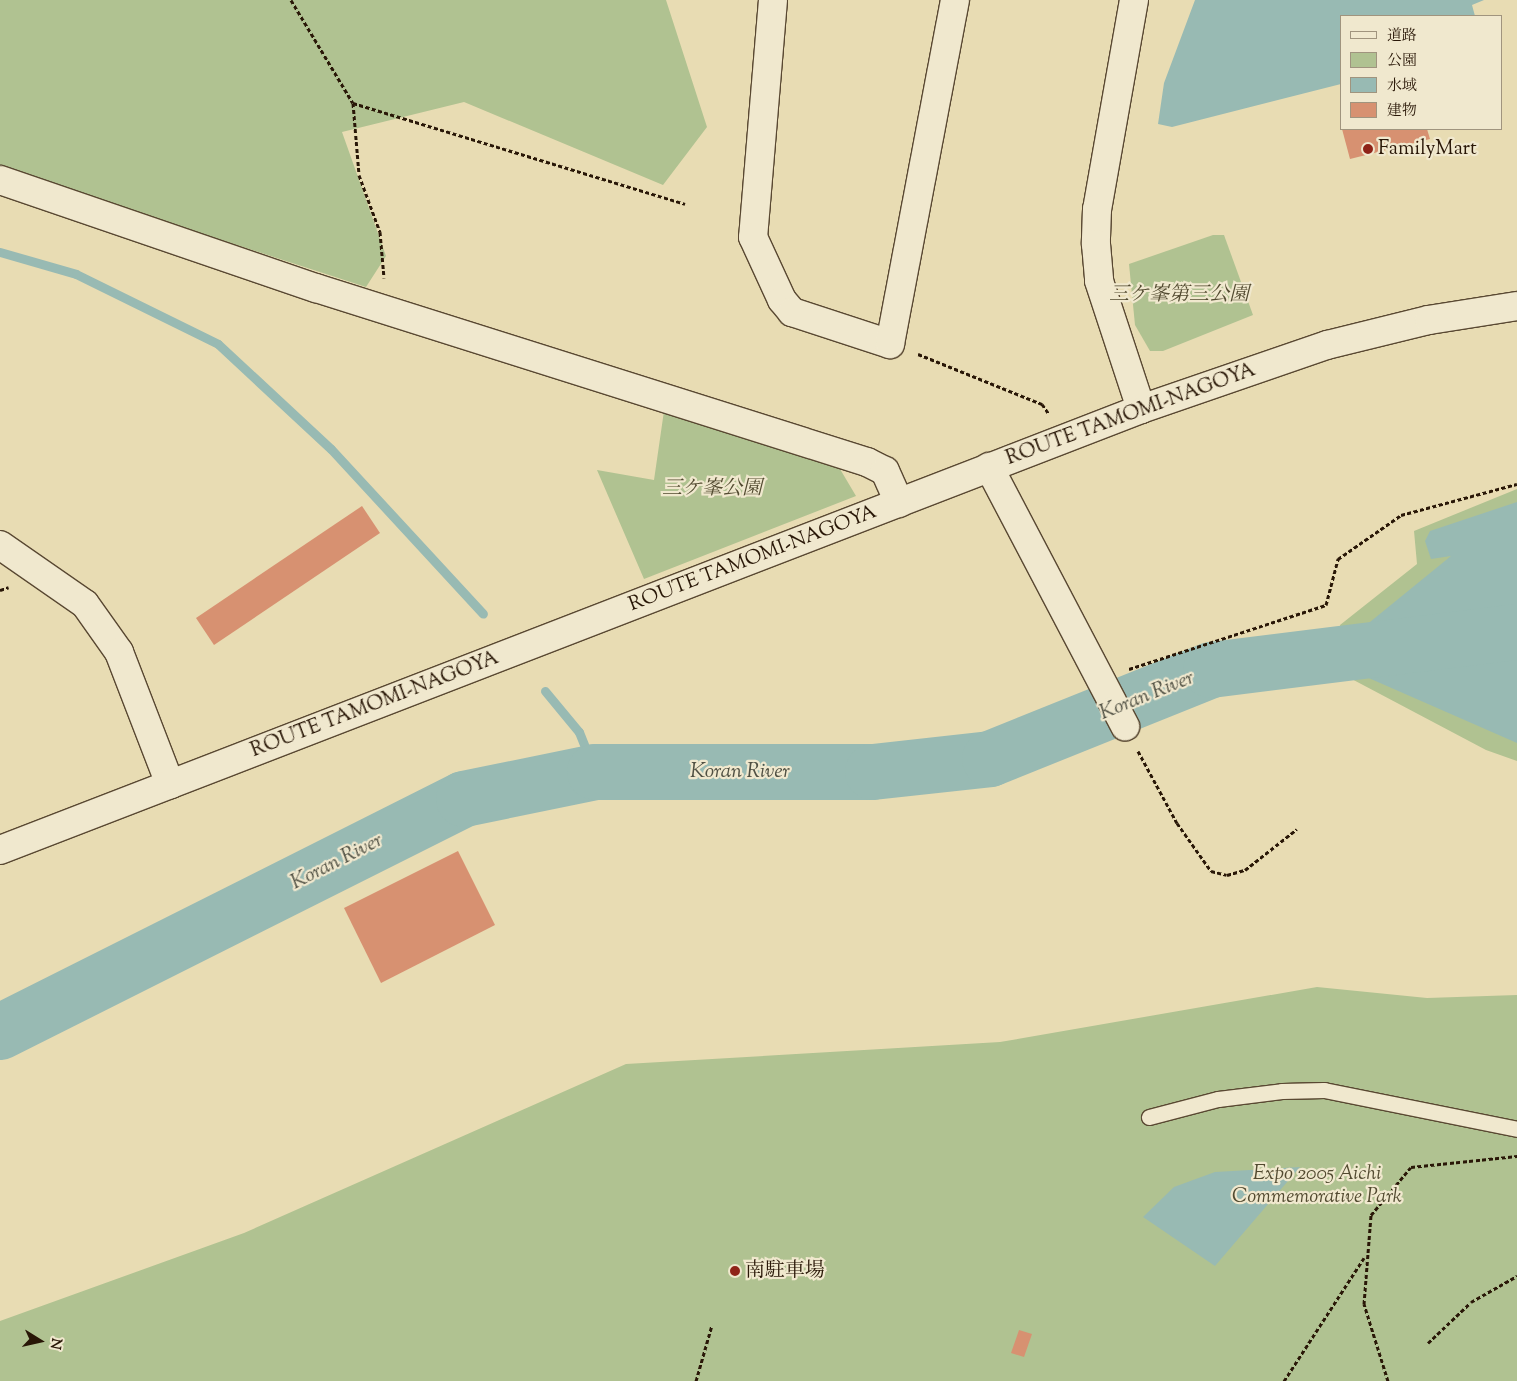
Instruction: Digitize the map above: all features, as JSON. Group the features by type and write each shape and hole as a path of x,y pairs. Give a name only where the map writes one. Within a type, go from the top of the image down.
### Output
{"street":[{"path":"773,0 753,237 782,300 792,312 890,344 955,0"},
{"path":"1134,0 1098,209 1096,244 1098,281 1141,410"},
{"path":"0,180 386,310 867,462 885,471 898,503"},
{"name":"ROUTE TAMOMI-NAGOYA","path":"0,850 989,467 1141,410 1327,345 1429,320 1517,306"},
{"path":"989,467 1102,678 1125,726"},
{"path":"0,545 85,604 119,652 170,784"}],"lane":[{"path":"1149,1117 1218,1099 1282,1091 1324,1090 1517,1129"}],"path":[{"path":"291,0 353,103 352,125 359,175 380,232 388,299 386,310"},
{"path":"353,103 685,204"},
{"path":"890,344 1042,404 1050,414"},
{"path":"1102,678 1326,605 1338,559 1401,515 1517,484"},
{"path":"1125,726 1177,823 1211,872 1227,875 1245,870 1297,830"},
{"path":"1388,1381 1364,1304 1365,1257 1371,1216 1411,1167 1517,1156"},
{"path":"1284,1381 1365,1257"},
{"path":"1428,1342 1471,1302 1517,1276"},
{"path":"696,1381 712,1325"}],"green space":[{"path":"0,0 666,0 707,127 663,185 464,102 342,132 386,256 366,287 0,168"},
{"name":"三ケ峯第三公園","path":"1213,235 1224,235 1253,315 1163,351 1150,351 1135,325 1129,264"},
{"name":"三ケ峯公園","path":"664,411 840,469 856,496 644,579 597,470 654,480"},
{"path":"1517,489 1517,761 1486,750 1346,676 1340,625 1417,564 1414,531"},
{"name":"Expo 2005 Aichi Commemorative Park","path":"1317,987 1427,998 1517,995 1517,1381 0,1381 0,1321 244,1233 626,1064 1000,1042"}],"water":[{"path":"1195,0 1484,0 1472,5 1475,15 1340,15 1340,84 1172,127 1158,124 1164,83"},
{"path":"1517,502 1517,743 1355,672 1354,635 1451,556 1431,559 1425,541 1430,531"},
{"path":"1300,1167 1215,1266 1143,1217 1174,1187 1215,1172"}],"building":[{"name":"FamilyMart","path":"1342,130 1427,130 1430,139 1350,159"},
{"path":"362,506 380,533 214,645 196,618"},
{"path":"458,851 495,925 381,983 344,908"},
{"path":"1019,1330 1032,1334 1024,1357 1011,1353"}],"waterway":[{"path":"0,252 76,274 218,344 331,449 483,614"},
{"name":"Koran River","path":"0,1032 464,799 595,772 873,772 990,759 1211,670 1517,632"},
{"path":"545,691 579,732 595,772"}],"place":[{"name":"FamilyMart","path":"1368,149"},
{"name":"南駐車場","path":"735,1271"}]}
